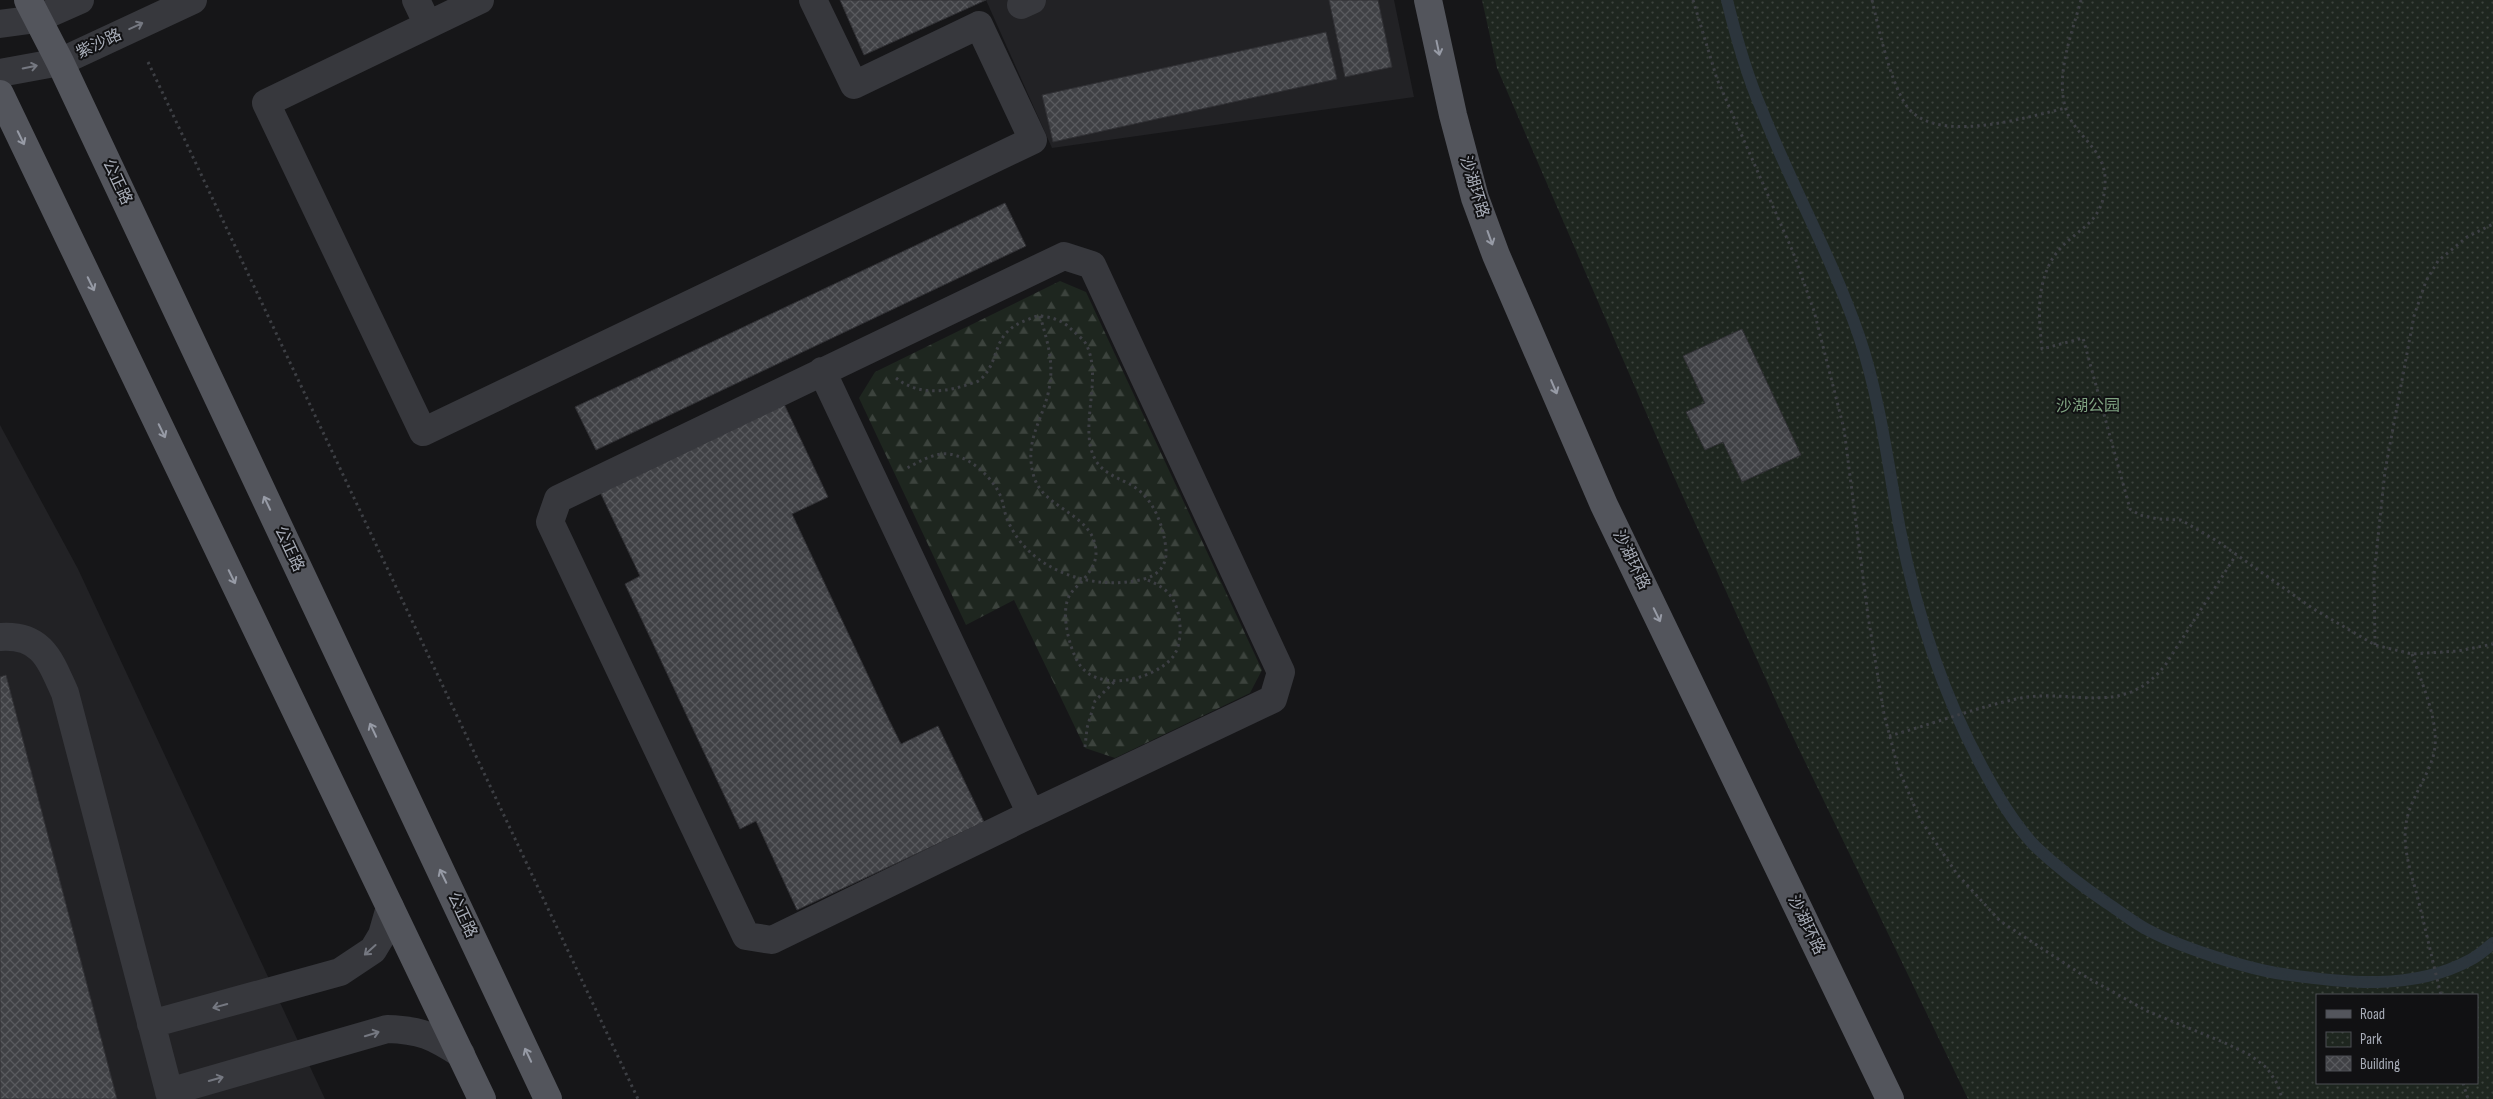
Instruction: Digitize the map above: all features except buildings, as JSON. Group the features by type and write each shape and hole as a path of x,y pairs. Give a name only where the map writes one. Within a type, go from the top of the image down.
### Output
{"main road":[{"name":"沙湖环路","path":"1428,0 1458,133 1475,198 1496,255 1604,505 1890,1099"},
{"name":"公正路","path":"32,10 60,62 548,1099"},
{"path":"0,94 482,1099"}],"street":[{"path":"0,24 32,10 80,0"},
{"name":"紫沙路","path":"0,73 60,62 193,0"},
{"path":"416,0 428,25"},
{"path":"480,0 266,103 423,432 1033,140 979,25 854,85 813,0"},
{"path":"1064,256 1092,265 1281,672 1273,699 772,940 746,936 550,522 558,499 822,371 1064,256"},
{"path":"822,371 1031,814"},
{"path":"0,637 17,636 41,647 52,664 65,693 170,1096 387,1029 409,1030 434,1037 461,1054"},
{"path":"152,1024 340,972 373,950 382,935 390,907"}],"path":[{"path":"1693,0 1717,79 1793,252 1814,311 1844,429 1868,616 1889,736 1898,768 1920,819 1957,874 2000,921 2081,974 2147,1011 2224,1042 2250,1055 2266,1068 2278,1085 2282,1099"},
{"path":"1872,0 1891,68 1904,103 1930,123 1953,128 2006,121 2066,108"},
{"path":"2081,0 2063,77 2066,108 2072,121 2101,161 2105,177 2100,211 2063,247 2051,262 2044,280 2039,300 2042,349 2084,338 2130,509 2140,515 2158,519 2181,520 2236,555 2312,608 2375,646 2412,654 2458,651 2493,644"},
{"path":"132,28 638,1099"},
{"path":"2375,646 2374,574 2385,471 2414,316 2426,281 2438,261 2467,237 2493,224"},
{"path":"875,346 896,379 922,390 953,390 980,380 992,362 1001,338 1016,324 1040,316 1064,321 1086,343 1092,374 1089,440 1097,462 1114,477 1135,488 1152,505 1164,531 1167,558 1160,572 1144,579 1100,582 1072,577 1048,565 1025,548 1008,522 996,489 988,476 970,461 949,454 929,458 875,483"},
{"path":"1040,316 1052,357 1048,393 1035,429 1029,457 1035,480 1048,498 1073,516 1093,534 1097,554 1085,580 1069,595 1066,618 1071,650 1081,668 1099,679 1125,681 1152,674 1172,658 1180,639 1179,618 1172,598 1159,585 1144,579"},
{"path":"1889,736 2011,700 2024,698 2092,699 2115,696 2139,688 2159,674 2236,555"},
{"path":"2412,654 2432,718 2436,743 2406,824 2410,866 2441,994"},
{"path":"1086,789 1087,728 1095,701 1116,681"},
{"path":"2463,1084 2468,1099"}],"shaded area":[{"path":"840,0 986,0 864,55"},
{"path":"986,0 1394,0 1414,97 1052,148"},
{"path":"0,425 78,569 325,1099 0,1099"}],"green space":[{"name":"沙湖公园","path":"1482,0 2493,0 2493,1099 1968,1099 1780,710 1670,468 1497,68"},
{"path":"1060,281 1086,292 1262,670 1250,693 1115,758 1085,748 1014,600 966,625 859,398 875,372"}],"waterway":[{"path":"1727,0 1742,55 1756,95 1785,165 1837,278 1859,336 1873,383 1907,562 1934,656 1945,687 1972,747 1997,794 2021,830 2035,846 2070,876 2143,927 2195,950 2251,967 2283,974 2330,980 2354,982 2402,980 2425,977 2448,970 2473,958 2493,943"}]}
